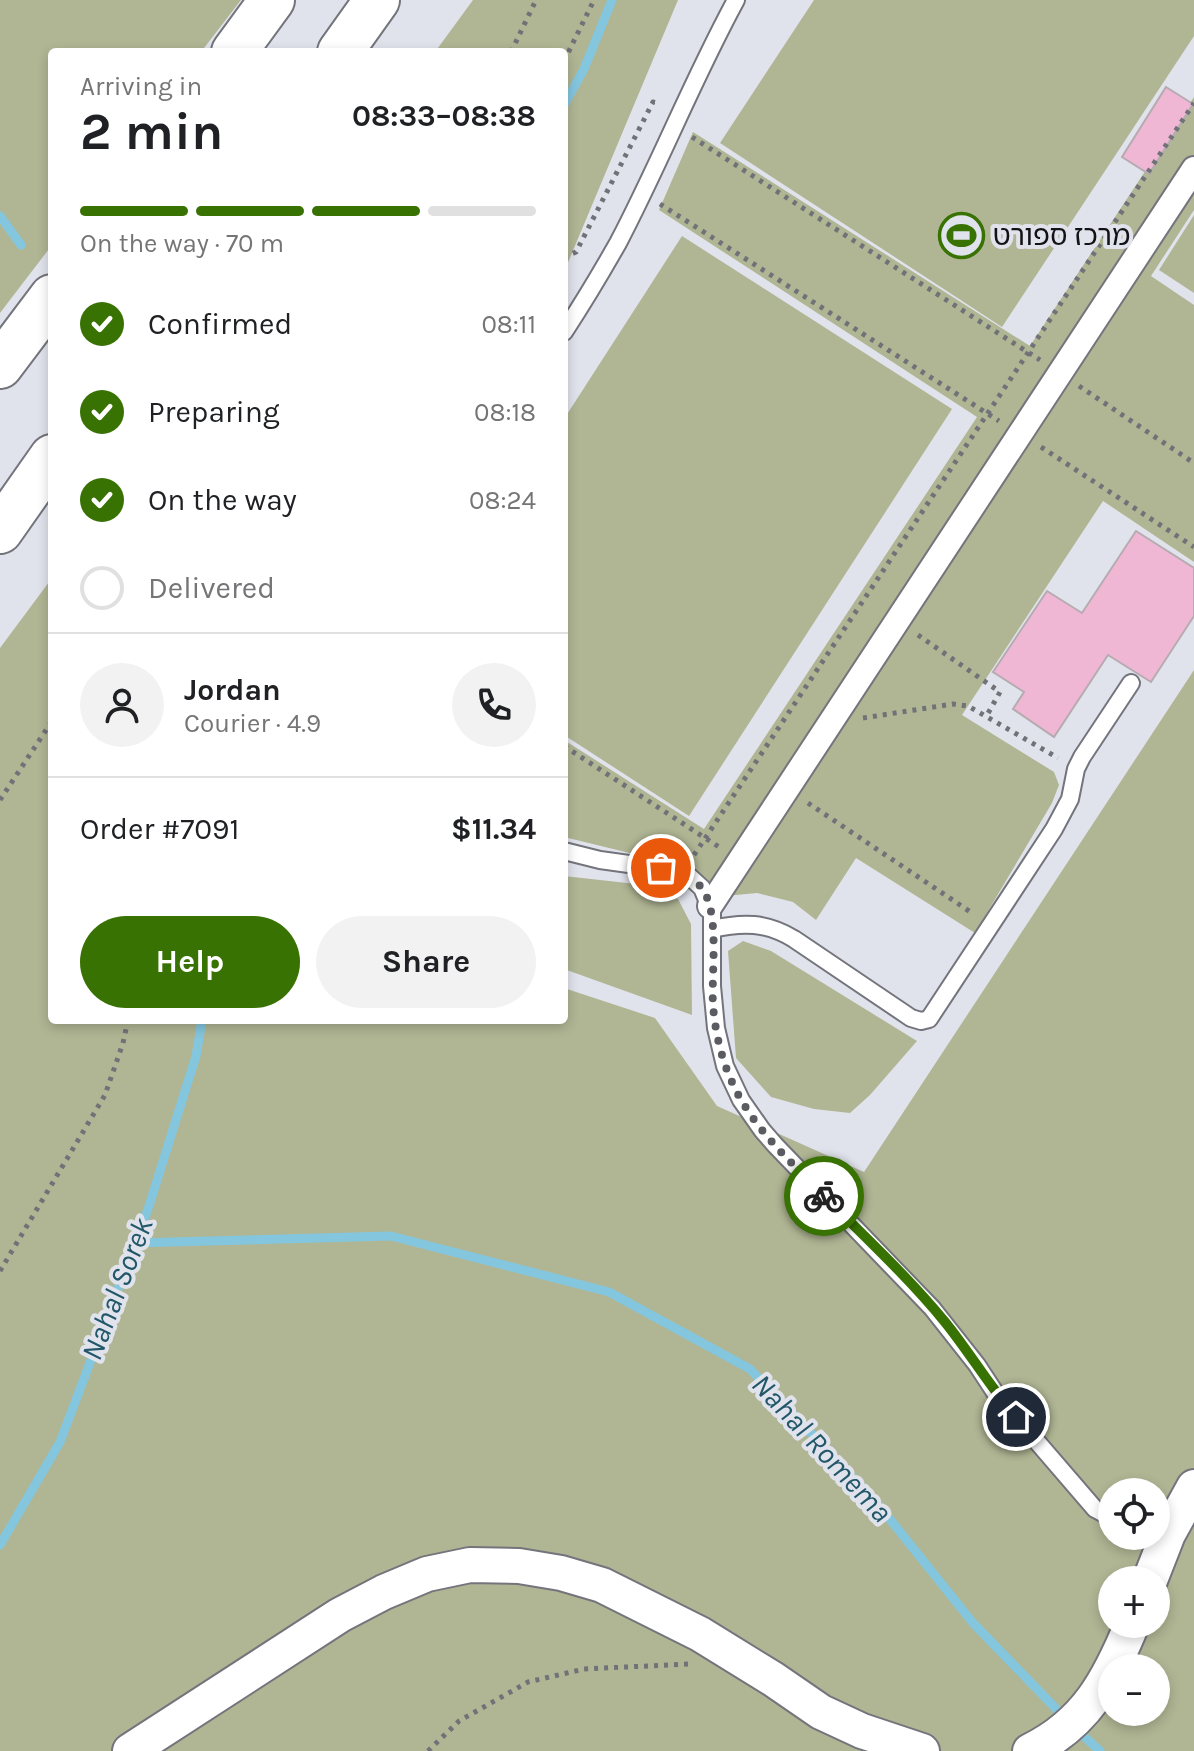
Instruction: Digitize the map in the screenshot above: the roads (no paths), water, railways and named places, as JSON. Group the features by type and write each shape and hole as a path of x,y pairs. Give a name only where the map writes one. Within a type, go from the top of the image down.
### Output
{"highway":[{"path":"237,48 272,0"},
{"path":"343,48 377,0"},
{"path":"0,366 48,302"},
{"path":"0,531 48,463"}],"street":[{"path":"711,918 740,860 1194,169"},
{"path":"1170,1522 1194,1487"},
{"path":"130,1751 340,1615 427,1574 470,1565 519,1566 561,1573 602,1585 672,1619 733,1654 821,1712 862,1731 922,1751"},
{"path":"1030,1751 1071,1724 1090,1704 1125,1638"}],"lane":[{"path":"568,326 607,263 736,0"},
{"path":"711,918 777,930 911,1018 927,1021 1060,819 1070,799 1076,769 1082,757 1131,683"},
{"path":"568,852 682,873 702,888 711,918 716,1028 725,1066 741,1100 775,1145 932,1308 967,1350 996,1394 1098,1511"}],"waterway":[{"name":"Nahal Sorek","path":"568,98 584,69 612,0"},
{"path":"0,216 21,245"},
{"name":"Nahal Sorek","path":"0,1545 60,1442 148,1209 196,1056 201,1024"},
{"name":"Nahal Romema","path":"135,1243 391,1236 609,1292 750,1369 876,1502 973,1623 1065,1718"},
{"name":"Nahal Romema","path":"1076,1729 1100,1751"}],"place":[{"name":"מרכז ספורט","path":"962,235"}]}
